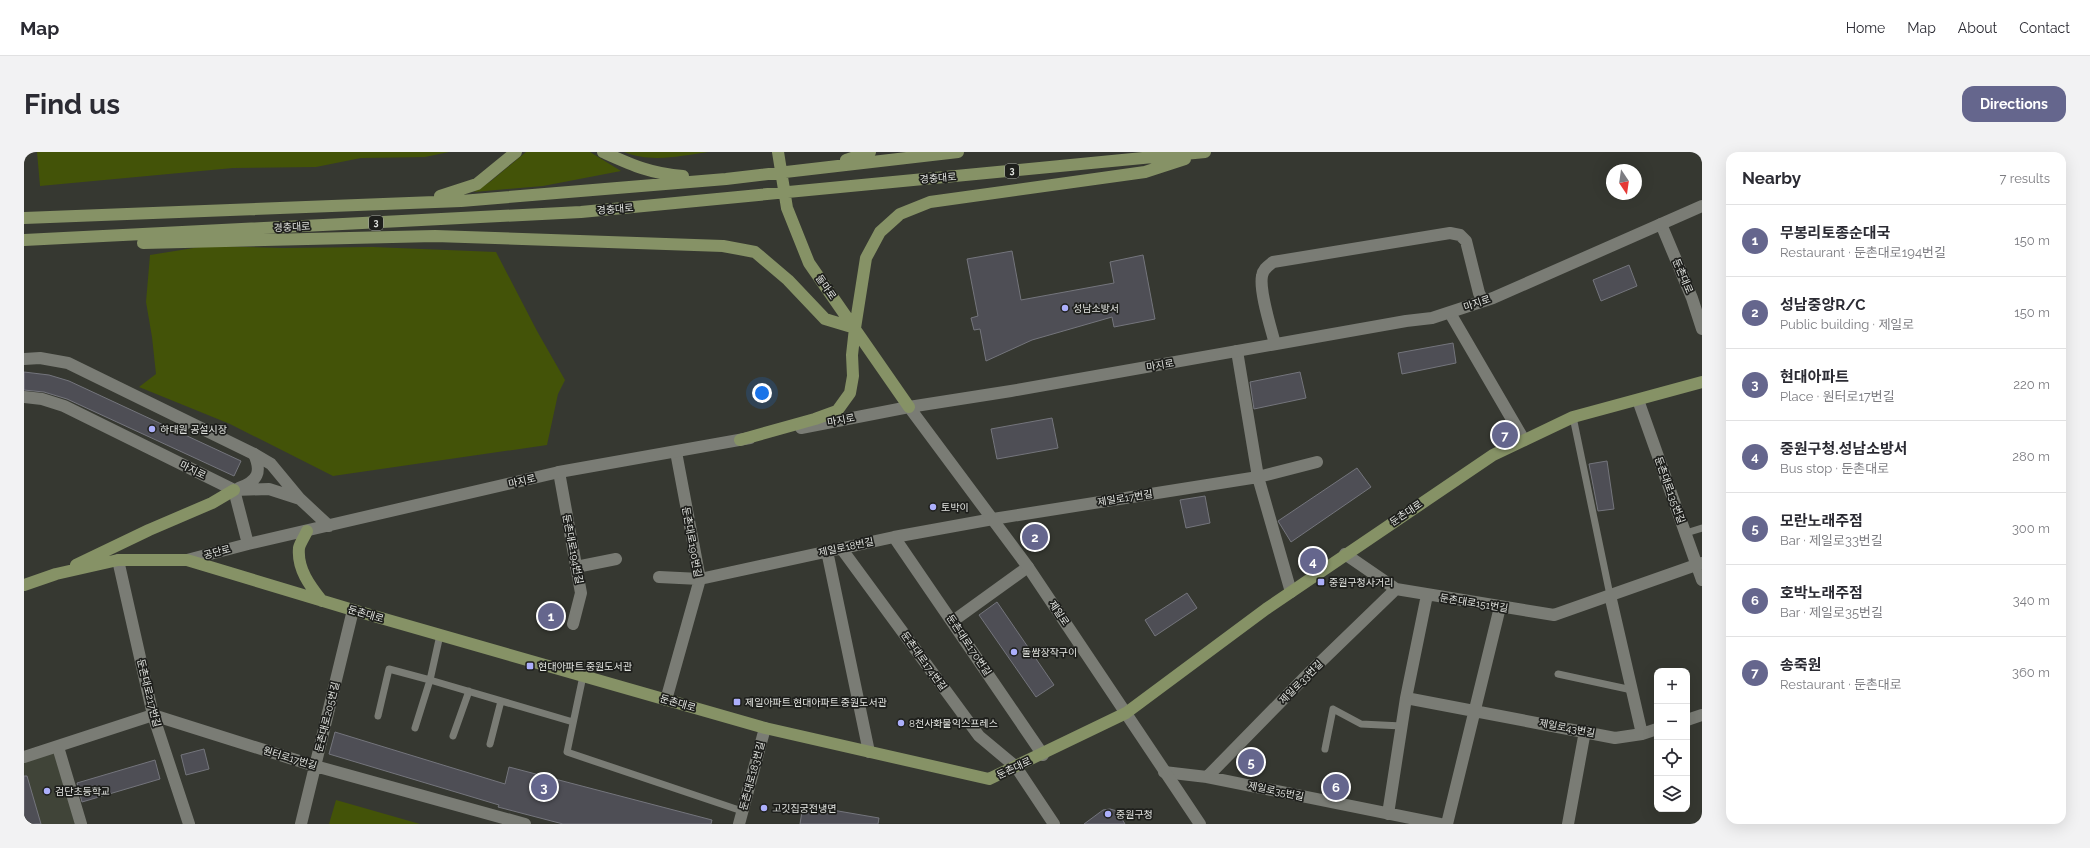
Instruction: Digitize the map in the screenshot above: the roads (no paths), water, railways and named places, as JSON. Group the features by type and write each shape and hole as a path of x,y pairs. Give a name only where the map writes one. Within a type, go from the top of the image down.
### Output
{"main road":[{"path":"402,203 449,195 477,184 516,152"},
{"path":"603,152 632,165 659,174 726,179"},
{"name":"돌마로","path":"778,152 787,208 809,263 909,406"},
{"path":"818,168 870,152"},
{"name":"경충대로","path":"24,218 461,201 726,179 958,152"},
{"path":"740,440 815,419 836,411 850,393 853,376 852,355 854,328 866,258 880,232 900,214 930,202 1145,172 1205,152"},
{"name":"경충대로","path":"28,240 573,212 728,199 1205,152"},
{"path":"28,240 127,243 435,236 723,246 755,252 788,280 825,319 854,328"},
{"name":"둔촌대로","path":"24,585 56,574 118,560 187,560 322,601 765,728 989,779 1043,755 1126,713 1344,554 1492,455 1573,417 1702,382"},
{"path":"56,574 149,530 212,503 234,490"},
{"path":"307,531 299,547 300,565 309,585 322,601"}],"street":[{"name":"마지로","path":"248,544 559,472 740,440 909,406 1012,391 1275,344 1432,318 1483,301 1702,206"},
{"name":"둔촌대로","path":"1661,224 1692,298 1702,329"},
{"path":"1275,344 1262,288 1266,266 1273,262 1450,232 1460,235 1466,241 1479,293 1483,301"},
{"path":"1450,312 1524,440"},
{"path":"1237,351 1258,477 1291,592"},
{"path":"24,359 40,358 68,363 254,454 271,464 300,500 330,526"},
{"name":"마지로","path":"24,397 42,399 64,406 234,490"},
{"name":"둔촌대로135번길","path":"1638,400 1686,533 1699,564 1702,580"},
{"name":"제일로","path":"909,406 1028,567 1200,824"},
{"name":"둔촌대로190번길","path":"666,700 700,579 676,452"},
{"path":"234,490 249,485 257,477 259,465 254,454"},
{"name":"제일로17번길","path":"993,519 1258,477 1317,462"},
{"name":"둔촌대로194번길","path":"559,472 581,593 573,624"},
{"path":"234,490 269,489 300,500"},
{"path":"234,490 248,544"},
{"name":"제일로18번길","path":"660,577 700,579 894,537 993,519"},
{"name":"둔촌대로170번길","path":"894,537 953,621 1043,755"},
{"name":"공단로","path":"187,560 248,544"},
{"name":"둔촌대로174번길","path":"842,548 979,736 1016,767 1054,824"},
{"path":"827,551 869,752"},
{"name":"둔촌대로151번길","path":"1344,554 1396,589 1554,616 1699,564"},
{"path":"576,567 616,559"},
{"name":"둔촌대로217번길","path":"118,560 153,715 189,824"},
{"path":"953,621 1028,567"},
{"name":"제일로33번길","path":"1207,777 1306,676 1396,589"},
{"path":"1388,814 1406,698 1427,595"},
{"path":"1610,595 1642,734"},
{"path":"1447,824 1476,712 1500,607"},
{"name":"둔촌대로205번길","path":"301,824 353,610"},
{"name":"제일로43번길","path":"1406,698 1585,731 1615,738 1642,734 1654,730"},
{"path":"24,757 153,715"},
{"name":"원터로17번길","path":"153,715 315,766 525,824"},
{"name":"둔촌대로183번길","path":"739,824 765,728"},
{"path":"1568,824 1585,731"},
{"path":"58,747 81,824"},
{"name":"제일로35번길","path":"1164,772 1207,777 1440,824"}],"lane":[{"path":"1573,417 1610,595"},
{"path":"1686,533 1702,528"},
{"path":"415,728 430,680 440,635"},
{"path":"378,716 389,669 573,722"},
{"path":"1558,674 1632,690"},
{"path":"583,676 567,752 742,811"},
{"path":"453,736 469,691"},
{"path":"490,744 501,701"},
{"path":"1325,749 1333,709 1361,724 1402,726"}],"place":[{"name":"성남소방서","path":"1065,308"},
{"name":"하대원 공설시장","path":"152,429"},
{"name":"송죽원","path":"1505,435"},
{"name":"토박이","path":"933,507"},
{"name":"성남중앙R/C","path":"1035,537"},
{"name":"중원구청.성남소방서","path":"1313,561"},
{"name":"중원구청사거리","path":"1321,582"},
{"name":"무봉리토종순대국","path":"551,616"},
{"name":"돌쌈장작구이","path":"1014,652"},
{"name":"현대아파트.중원도서관","path":"530,666"},
{"name":"제일아파트.현대아파트.중원도서관","path":"737,702"},
{"name":"8천사화물익스프레스","path":"901,723"},
{"name":"모란노래주점","path":"1251,762"},
{"name":"현대아파트","path":"544,787"},
{"name":"호박노래주점","path":"1336,787"},
{"name":"검단초등학교","path":"47,791"},
{"name":"고깃집궁전냉면","path":"764,808"},
{"name":"중원구청","path":"1108,814"}]}
